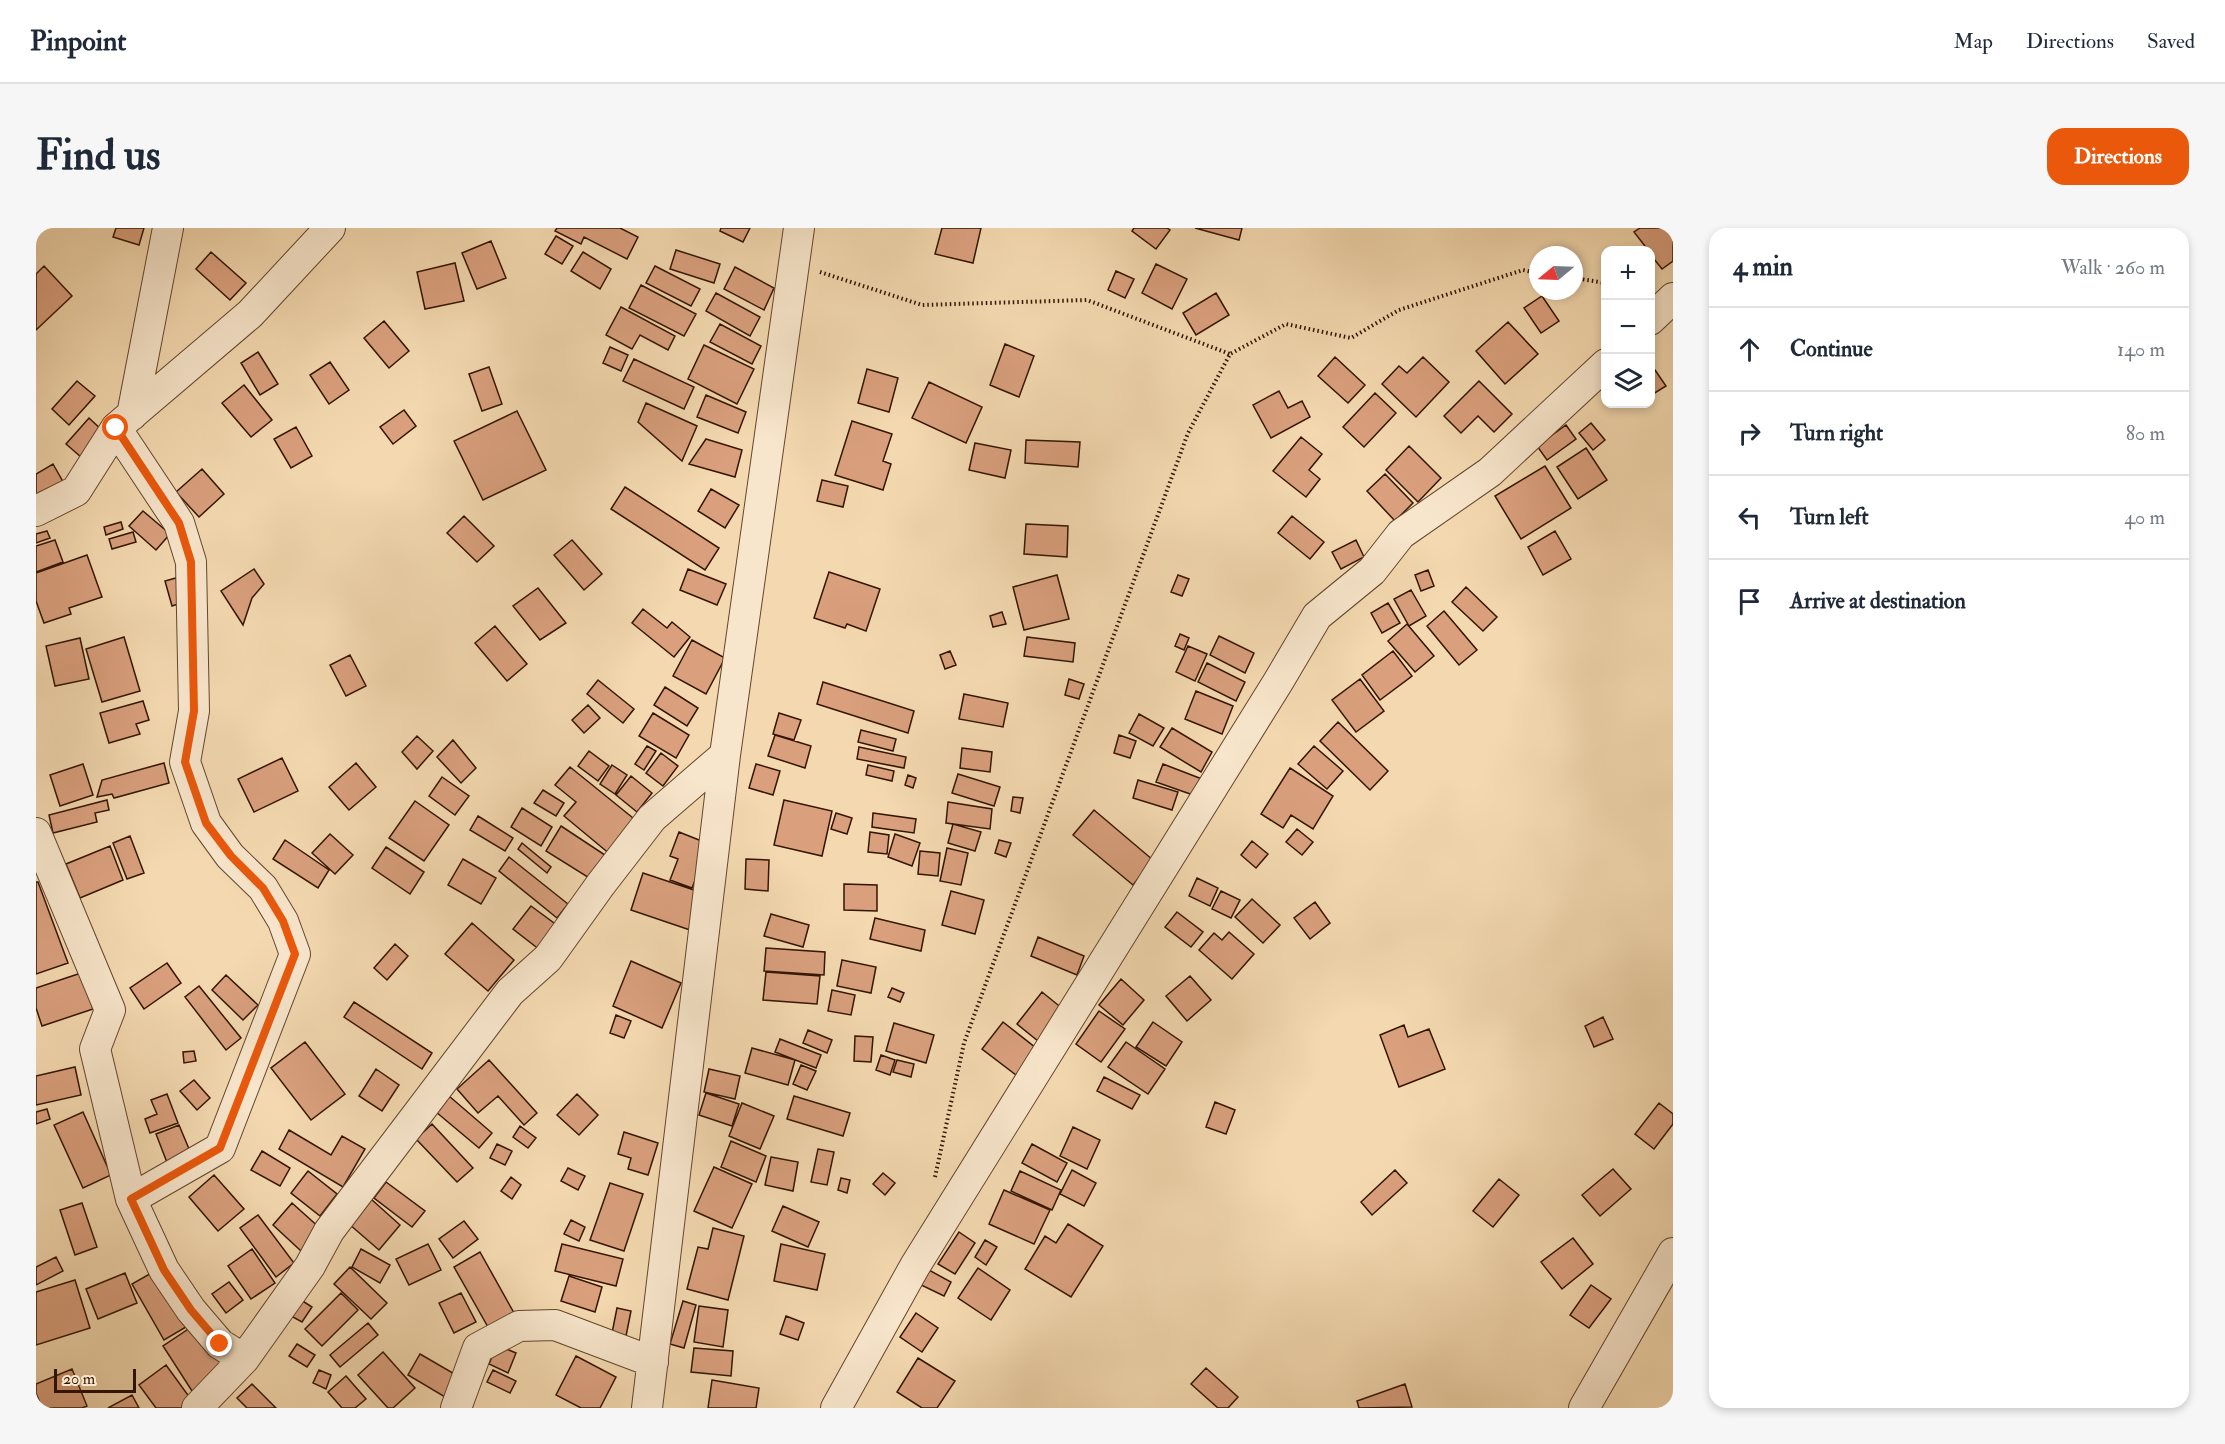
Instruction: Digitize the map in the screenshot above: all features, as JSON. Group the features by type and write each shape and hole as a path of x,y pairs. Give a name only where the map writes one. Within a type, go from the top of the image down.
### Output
{"street":[{"path":"131,1199 220,1148 295,954 283,921 263,888 231,856 206,823 188,772 185,762 194,711 191,562 179,523 124,422 168,228"},
{"path":"36,511 76,491 124,422 250,314 330,228"},
{"path":"647,1408 725,755 799,228"},
{"path":"1655,315 1673,298"},
{"path":"836,1408 915,1266 1317,616 1372,571 1401,534 1490,472 1601,368"},
{"path":"197,1408 244,1359 310,1266 329,1231 510,992 548,958 652,818 725,755"},
{"path":"36,833 110,1010 95,1049 131,1199 164,1270 191,1310 220,1344 244,1359"},
{"path":"1584,1408 1673,1253"},
{"path":"456,1408 478,1348 519,1326 555,1325 653,1362"}],"path":[{"path":"794,264 922,304 1087,300 1230,354"},
{"path":"932,1188 964,1043 1188,433 1230,354 1286,324 1351,338 1399,309 1523,270 1529,271"},
{"path":"1583,279 1601,282"}],"building":[{"path":"116,228 144,228 139,245 113,237"},
{"path":"557,228 620,228 638,237 627,259 584,237 581,244 555,231"},
{"path":"721,228 750,228 743,242 720,231"},
{"path":"942,228 981,228 973,263 935,254"},
{"path":"1134,228 1167,228 1170,230 1156,249 1132,231"},
{"path":"1195,228 1242,228 1239,240"},
{"path":"1640,228 1673,228 1673,261 1662,269 1655,260 1655,246 1645,246 1634,232"},
{"path":"556,236 573,246 562,264 545,254"},
{"path":"491,241 506,278 477,289 462,253"},
{"path":"676,250 720,264 714,283 670,269"},
{"path":"211,252 246,283 230,300 196,269"},
{"path":"583,252 611,269 600,289 571,271"},
{"path":"455,263 464,301 425,309 417,272"},
{"path":"1156,264 1187,279 1172,309 1142,293"},
{"path":"44,266 72,296 36,330 36,274"},
{"path":"655,266 700,289 691,306 646,283"},
{"path":"735,267 774,288 764,310 724,289"},
{"path":"1116,271 1134,279 1125,298 1108,290"},
{"path":"641,285 696,314 684,336 629,308"},
{"path":"716,293 760,317 750,336 706,311"},
{"path":"1216,293 1229,315 1196,335 1183,313"},
{"path":"1536,300 1545,300 1559,321 1541,333 1524,308"},
{"path":"621,307 675,336 668,350 640,335 632,349 606,335"},
{"path":"384,321 409,351 389,368 364,338"},
{"path":"1508,322 1538,354 1505,384 1476,351"},
{"path":"720,324 761,346 752,364 710,342"},
{"path":"1005,344 1034,356 1019,397 990,385"},
{"path":"704,345 754,369 737,404 688,379"},
{"path":"610,347 628,355 621,371 603,363"},
{"path":"258,352 278,384 260,395 241,363"},
{"path":"1335,357 1365,385 1348,403 1318,376"},
{"path":"1423,357 1449,382 1416,417 1382,384 1399,366 1407,373"},
{"path":"634,359 694,387 684,409 623,381"},
{"path":"330,362 349,390 329,404 310,375"},
{"path":"489,367 502,404 482,411 469,374"},
{"path":"867,369 898,378 889,412 858,403"},
{"path":"1655,370 1666,386 1655,393"},
{"path":"77,381 95,396 69,425 52,409"},
{"path":"1479,381 1512,414 1494,432 1478,416 1461,433 1444,416"},
{"path":"929,382 982,407 966,443 912,418"},
{"path":"244,385 272,420 251,437 222,403"},
{"path":"1279,391 1288,408 1302,401 1310,417 1271,438 1253,405"},
{"path":"1375,393 1396,413 1364,447 1343,427"},
{"path":"706,395 746,412 738,433 697,417"},
{"path":"646,403 697,426 682,461 638,422"},
{"path":"404,410 416,426 393,444 380,427"},
{"path":"517,411 546,470 483,500 454,441"},
{"path":"89,418 104,432 81,457 66,444"},
{"path":"852,421 892,434 883,461 891,464 883,490 835,475"},
{"path":"1591,423 1605,440 1593,450 1579,433"},
{"path":"1566,425 1576,439 1547,460 1537,446"},
{"path":"296,427 312,456 291,468 274,439"},
{"path":"1301,437 1322,454 1309,470 1320,479 1306,497 1273,471"},
{"path":"706,439 742,450 735,477 689,464"},
{"path":"1026,440 1080,442 1078,467 1025,463"},
{"path":"975,443 1011,450 1005,478 969,470"},
{"path":"1409,446 1441,478 1418,502 1386,470"},
{"path":"1586,448 1607,480 1578,499 1557,467"},
{"path":"53,464 66,487 36,505 36,474"},
{"path":"1545,466 1571,508 1521,539 1495,496"},
{"path":"202,469 224,494 199,517 176,492"},
{"path":"1385,474 1413,503 1395,521 1367,491"},
{"path":"822,480 848,486 843,507 817,501"},
{"path":"625,487 719,548 705,570 611,509"},
{"path":"711,489 739,505 725,528 698,511"},
{"path":"143,511 170,534 156,550 129,526"},
{"path":"464,516 494,546 477,562 447,533"},
{"path":"1292,516 1324,542 1310,559 1278,533"},
{"path":"121,522 123,529 106,535 104,527"},
{"path":"1026,524 1068,526 1067,557 1024,554"},
{"path":"47,531 50,538 36,543 36,534"},
{"path":"1555,531 1571,559 1543,575 1528,547"},
{"path":"133,532 136,542 112,549 109,539"},
{"path":"55,540 63,562 36,572 36,546"},
{"path":"572,540 602,574 584,590 554,555"},
{"path":"1356,540 1364,557 1341,569 1332,552"},
{"path":"87,555 102,597 69,608 71,614 44,623 36,601 36,573"},
{"path":"254,569 264,584 252,598 243,625 221,591"},
{"path":"688,569 726,584 717,605 680,590"},
{"path":"1428,570 1434,586 1421,591 1415,575"},
{"path":"829,572 880,589 866,631 847,624 845,628 814,618"},
{"path":"1057,575 1069,619 1024,630 1013,587"},
{"path":"1178,575 1189,579 1182,596 1171,592"},
{"path":"183,576 190,600 172,606 165,581"},
{"path":"1466,587 1497,617 1483,631 1452,602"},
{"path":"538,588 566,623 540,640 513,606"},
{"path":"1411,590 1426,616 1409,626 1394,599"},
{"path":"1388,603 1400,623 1382,633 1371,613"},
{"path":"643,609 667,628 672,622 690,637 674,657 632,623"},
{"path":"1444,611 1477,650 1459,665 1427,626"},
{"path":"1002,612 1006,624 993,627 990,616"},
{"path":"1407,624 1434,656 1415,672 1388,641"},
{"path":"495,626 527,664 507,681 475,643"},
{"path":"1180,634 1189,638 1184,650 1175,646"},
{"path":"1219,636 1254,653 1245,673 1210,655"},
{"path":"124,637 140,691 102,702 86,649"},
{"path":"1027,637 1075,643 1073,662 1024,656"},
{"path":"80,638 89,679 55,686 46,646"},
{"path":"692,640 725,658 706,694 673,676"},
{"path":"1188,646 1207,654 1195,681 1176,672"},
{"path":"950,651 956,665 945,669 940,655"},
{"path":"1393,651 1412,676 1380,700 1362,675"},
{"path":"350,655 366,686 346,696 330,665"},
{"path":"1207,663 1245,682 1236,701 1198,682"},
{"path":"1069,679 1084,684 1079,699 1065,695"},
{"path":"1360,679 1384,711 1356,732 1332,700"},
{"path":"598,680 634,709 623,723 587,694"},
{"path":"823,682 914,711 908,733 817,704"},
{"path":"665,687 698,708 687,726 654,705"},
{"path":"1196,691 1233,706 1222,734 1185,719"},
{"path":"964,694 1008,703 1003,727 959,719"},
{"path":"143,701 149,720 136,724 140,734 109,743 100,713"},
{"path":"588,705 600,718 584,733 572,720"},
{"path":"653,713 689,735 676,758 639,736"},
{"path":"779,713 801,720 794,740 773,734"},
{"path":"1139,714 1164,728 1153,746 1129,733"},
{"path":"1338,722 1388,771 1370,790 1320,741"},
{"path":"1172,728 1212,752 1201,772 1160,747"},
{"path":"861,730 896,739 893,751 858,742"},
{"path":"775,735 811,746 805,768 768,756"},
{"path":"1119,735 1136,741 1130,758 1114,753"},
{"path":"417,736 433,751 417,769 402,752"},
{"path":"453,740 476,768 461,783 437,757"},
{"path":"647,746 656,751 644,770 635,764"},
{"path":"1314,746 1343,771 1327,789 1298,764"},
{"path":"859,747 906,757 904,768 857,759"},
{"path":"962,748 992,752 990,772 960,768"},
{"path":"589,751 609,766 598,781 578,766"},
{"path":"661,753 678,766 663,786 646,773"},
{"path":"282,758 298,791 254,812 238,779"},
{"path":"164,763 169,783 114,798 112,794 97,797 102,780"},
{"path":"356,763 376,787 349,810 329,787"},
{"path":"83,764 93,795 60,806 50,775"},
{"path":"756,764 780,771 773,795 749,788"},
{"path":"1163,764 1202,779 1196,796 1156,782"},
{"path":"612,765 627,775 615,794 600,784"},
{"path":"868,765 894,771 892,781 866,775"},
{"path":"570,767 638,822 611,855 564,816 576,802 555,785"},
{"path":"1290,768 1333,796 1313,829 1291,815 1283,828 1261,814"},
{"path":"958,774 1000,787 994,806 952,793"},
{"path":"908,775 916,778 913,788 905,785"},
{"path":"631,776 652,793 637,812 616,795"},
{"path":"442,777 469,796 455,815 429,796"},
{"path":"1138,780 1178,792 1172,810 1133,798"},
{"path":"543,790 564,803 556,816 534,803"},
{"path":"1013,797 1023,798 1020,813 1011,811"},
{"path":"107,800 109,810 95,813 97,822 53,833 49,815"},
{"path":"784,800 832,811 822,856 774,845"},
{"path":"415,801 449,825 424,861 389,838"},
{"path":"948,802 992,809 990,829 946,823"},
{"path":"522,808 552,827 541,846 511,827"},
{"path":"1094,810 1153,860 1133,885 1073,835"},
{"path":"836,813 852,818 847,834 831,829"},
{"path":"873,813 916,819 914,833 872,827"},
{"path":"478,816 513,838 505,851 470,830"},
{"path":"953,824 981,832 975,851 948,843"},
{"path":"561,826 608,857 594,881 546,851"},
{"path":"1297,829 1313,842 1302,855 1286,842"},
{"path":"679,832 709,844 692,888 670,880 678,859 670,856"},
{"path":"870,832 889,835 887,854 868,852"},
{"path":"330,834 353,855 335,874 312,853"},
{"path":"895,834 920,843 912,866 888,857"},
{"path":"130,836 144,873 127,879 113,843"},
{"path":"285,840 329,870 318,888 273,859"},
{"path":"999,840 1011,843 1006,857 995,853"},
{"path":"1252,841 1268,854 1256,868 1241,855"},
{"path":"522,843 551,867 547,873 518,849"},
{"path":"110,846 123,880 80,898 66,864"},
{"path":"386,847 424,872 410,894 372,868"},
{"path":"947,848 968,853 961,885 940,881"},
{"path":"920,851 940,853 938,876 918,874"},
{"path":"509,857 568,904 557,918 499,871"},
{"path":"463,859 496,878 481,904 448,885"},
{"path":"746,859 769,860 768,891 745,889"},
{"path":"643,873 706,894 693,931 631,910"},
{"path":"1197,878 1218,888 1210,906 1189,896"},
{"path":"36,882 38,882 68,963 36,974"},
{"path":"844,884 877,885 877,911 844,910"},
{"path":"951,891 984,900 975,934 942,925"},
{"path":"1221,891 1240,900 1231,918 1212,909"},
{"path":"1252,899 1280,925 1263,943 1235,917"},
{"path":"1315,902 1330,923 1310,939 1294,918"},
{"path":"531,906 558,926 540,950 513,929"},
{"path":"1177,912 1203,932 1191,947 1165,927"},
{"path":"771,914 809,925 803,947 764,936"},
{"path":"875,918 925,930 921,951 870,939"},
{"path":"472,923 514,960 488,991 445,954"},
{"path":"1229,932 1254,954 1232,979 1199,950 1214,933 1222,940"},
{"path":"1038,937 1084,956 1077,975 1031,956"},
{"path":"395,944 408,956 387,980 374,968"},
{"path":"766,948 825,952 824,975 764,971"},
{"path":"842,960 876,967 871,993 837,986"},
{"path":"631,961 681,983 662,1028 613,1006"},
{"path":"167,963 181,983 144,1009 130,988"},
{"path":"766,972 820,976 817,1004 763,1000"},
{"path":"81,973 93,1009 42,1026 36,1008 36,988"},
{"path":"226,975 258,1005 243,1020 212,990"},
{"path":"1190,976 1211,1000 1187,1021 1166,996"},
{"path":"1121,979 1144,1000 1123,1025 1099,1005"},
{"path":"199,986 241,1038 226,1050 185,997"},
{"path":"892,988 904,993 900,1002 888,997"},
{"path":"832,990 855,995 851,1015 828,1011"},
{"path":"1042,992 1063,1009 1038,1041 1017,1024"},
{"path":"354,1002 432,1053 422,1069 344,1017"},
{"path":"1099,1011 1125,1029 1101,1062 1076,1044"},
{"path":"616,1015 631,1021 624,1038 610,1033"},
{"path":"1603,1017 1613,1039 1594,1047 1585,1026"},
{"path":"1003,1022 1036,1048 1016,1075 982,1049"},
{"path":"1153,1022 1182,1042 1166,1066 1136,1047"},
{"path":"894,1023 934,1035 926,1063 886,1051"},
{"path":"1404,1025 1408,1037 1429,1029 1445,1069 1399,1087 1380,1035"},
{"path":"808,1030 832,1040 827,1053 803,1043"},
{"path":"855,1036 873,1037 871,1062 854,1061"},
{"path":"780,1039 821,1055 816,1068 775,1052"},
{"path":"305,1042 345,1094 311,1120 271,1068"},
{"path":"1126,1042 1165,1069 1148,1094 1108,1067"},
{"path":"752,1048 795,1060 788,1085 745,1073"},
{"path":"194,1051 196,1061 184,1063 183,1052"},
{"path":"881,1055 895,1060 890,1075 876,1070"},
{"path":"489,1060 537,1113 524,1125 498,1096 478,1113 457,1089"},
{"path":"897,1060 914,1064 911,1077 893,1072"},
{"path":"801,1065 816,1071 807,1090 793,1084"},
{"path":"75,1067 81,1095 36,1105 36,1076"},
{"path":"376,1069 399,1085 382,1111 359,1096"},
{"path":"709,1069 740,1076 735,1099 704,1092"},
{"path":"1104,1077 1140,1095 1132,1109 1097,1091"},
{"path":"194,1080 210,1098 197,1110 180,1091"},
{"path":"706,1093 739,1104 732,1126 699,1115"},
{"path":"167,1094 178,1123 150,1133 145,1119 157,1114 151,1100"},
{"path":"577,1094 598,1115 579,1135 557,1115"},
{"path":"449,1096 492,1133 479,1148 436,1112"},
{"path":"794,1096 850,1113 843,1136 787,1119"},
{"path":"1215,1102 1235,1110 1226,1134 1206,1127"},
{"path":"742,1103 774,1116 760,1149 729,1136"},
{"path":"1659,1103 1673,1114 1673,1124 1654,1149 1635,1134"},
{"path":"47,1109 50,1119 36,1124 36,1112"},
{"path":"83,1112 111,1175 83,1188 54,1125"},
{"path":"432,1124 473,1168 457,1182 416,1139"},
{"path":"179,1125 192,1156 168,1165 156,1134"},
{"path":"520,1126 536,1138 528,1148 513,1137"},
{"path":"1073,1127 1100,1140 1087,1169 1060,1156"},
{"path":"289,1130 331,1155 342,1136 365,1149 343,1187 279,1149"},
{"path":"624,1132 658,1143 648,1175 628,1169 631,1158 618,1154"},
{"path":"731,1141 766,1156 756,1182 721,1167"},
{"path":"497,1144 512,1151 505,1165 490,1158"},
{"path":"1032,1144 1067,1163 1057,1182 1022,1163"},
{"path":"818,1149 834,1152 827,1185 811,1182"},
{"path":"262,1151 290,1168 280,1186 251,1170"},
{"path":"771,1157 798,1162 793,1191 765,1185"},
{"path":"714,1167 752,1184 732,1228 694,1211"},
{"path":"568,1168 585,1176 578,1190 561,1181"},
{"path":"1613,1169 1631,1189 1600,1216 1582,1195"},
{"path":"1072,1170 1096,1183 1084,1206 1060,1194"},
{"path":"1395,1170 1407,1183 1372,1215 1361,1202"},
{"path":"308,1171 337,1194 320,1216 291,1193"},
{"path":"1020,1171 1061,1190 1052,1210 1011,1191"},
{"path":"883,1173 895,1183 885,1195 873,1184"},
{"path":"214,1175 244,1209 218,1231 189,1197"},
{"path":"511,1177 521,1185 512,1199 501,1191"},
{"path":"841,1178 850,1180 847,1193 838,1190"},
{"path":"1499,1179 1519,1195 1493,1227 1473,1211"},
{"path":"386,1182 425,1211 412,1227 374,1198"},
{"path":"610,1183 643,1194 624,1251 590,1240"},
{"path":"1004,1190 1050,1210 1034,1244 989,1224"},
{"path":"371,1199 400,1225 379,1250 349,1224"},
{"path":"82,1203 97,1247 75,1255 60,1210"},
{"path":"292,1203 321,1229 301,1251 273,1225"},
{"path":"783,1206 819,1222 808,1247 772,1231"},
{"path":"258,1215 294,1263 276,1277 240,1228"},
{"path":"571,1220 585,1227 579,1241 564,1234"},
{"path":"464,1221 478,1239 453,1258 439,1239"},
{"path":"1068,1224 1103,1246 1071,1297 1025,1269 1045,1236 1056,1243"},
{"path":"713,1228 744,1236 728,1300 687,1289 698,1247 708,1249"},
{"path":"959,1232 975,1243 955,1274 938,1264"},
{"path":"1573,1238 1593,1264 1562,1289 1541,1262"},
{"path":"985,1240 997,1247 986,1265 975,1257"},
{"path":"428,1244 441,1270 409,1285 396,1259"},
{"path":"562,1244 623,1259 616,1286 555,1271"},
{"path":"781,1244 825,1254 817,1290 774,1281"},
{"path":"252,1249 275,1283 251,1299 228,1266"},
{"path":"361,1249 390,1265 380,1283 352,1267"},
{"path":"480,1252 514,1313 488,1327 454,1267"},
{"path":"56,1257 63,1271 36,1285 36,1267"},
{"path":"350,1267 387,1303 371,1319 334,1284"},
{"path":"978,1268 1010,1290 991,1320 958,1298"},
{"path":"927,1269 951,1282 944,1296 919,1284"},
{"path":"153,1272 186,1327 164,1340 132,1284"},
{"path":"125,1273 137,1303 98,1319 86,1289"},
{"path":"569,1276 602,1287 595,1312 561,1301"},
{"path":"75,1280 90,1328 36,1345 36,1292"},
{"path":"229,1282 243,1300 226,1313 212,1294"},
{"path":"1591,1285 1611,1299 1589,1328 1570,1315"},
{"path":"341,1293 358,1310 322,1346 305,1329"},
{"path":"461,1293 476,1322 454,1333 439,1303"},
{"path":"301,1300 312,1307 302,1322 291,1316"},
{"path":"683,1301 696,1305 684,1348 670,1344"},
{"path":"699,1306 728,1310 723,1347 694,1342"},
{"path":"617,1308 631,1311 626,1336 612,1333"},
{"path":"916,1313 938,1328 922,1352 900,1337"},
{"path":"786,1316 804,1323 798,1340 780,1334"},
{"path":"368,1323 378,1335 340,1367 330,1355"},
{"path":"196,1324 225,1369 192,1391 163,1346"},
{"path":"297,1344 315,1355 307,1367 289,1356"},
{"path":"497,1345 516,1353 508,1373 489,1364"},
{"path":"694,1348 733,1351 731,1376 691,1372"},
{"path":"383,1352 415,1388 393,1408 388,1408 358,1375"},
{"path":"420,1354 458,1376 445,1397 408,1375"},
{"path":"576,1356 616,1377 600,1408 581,1408 556,1395"},
{"path":"918,1358 955,1381 937,1408 922,1408 897,1392"},
{"path":"166,1365 193,1402 185,1408 156,1408 139,1385"},
{"path":"1206,1368 1238,1397 1228,1408 1218,1408 1191,1384"},
{"path":"72,1369 87,1406 42,1408 36,1393 36,1384"},
{"path":"319,1370 331,1375 326,1389 313,1383"},
{"path":"493,1370 516,1381 510,1393 487,1382"},
{"path":"346,1376 366,1399 355,1408 342,1408 328,1392"},
{"path":"712,1380 759,1388 756,1408 708,1408"},
{"path":"252,1384 276,1408 247,1408 237,1398"},
{"path":"1405,1384 1412,1407 1359,1408 1357,1401"},
{"path":"132,1395 139,1408 108,1408"}],"route":[{"path":"116,428 179,523 191,562 194,711 185,762 206,823 231,856 263,888 283,921 295,954 220,1148 131,1199 164,1270 191,1310 220,1344"}]}
